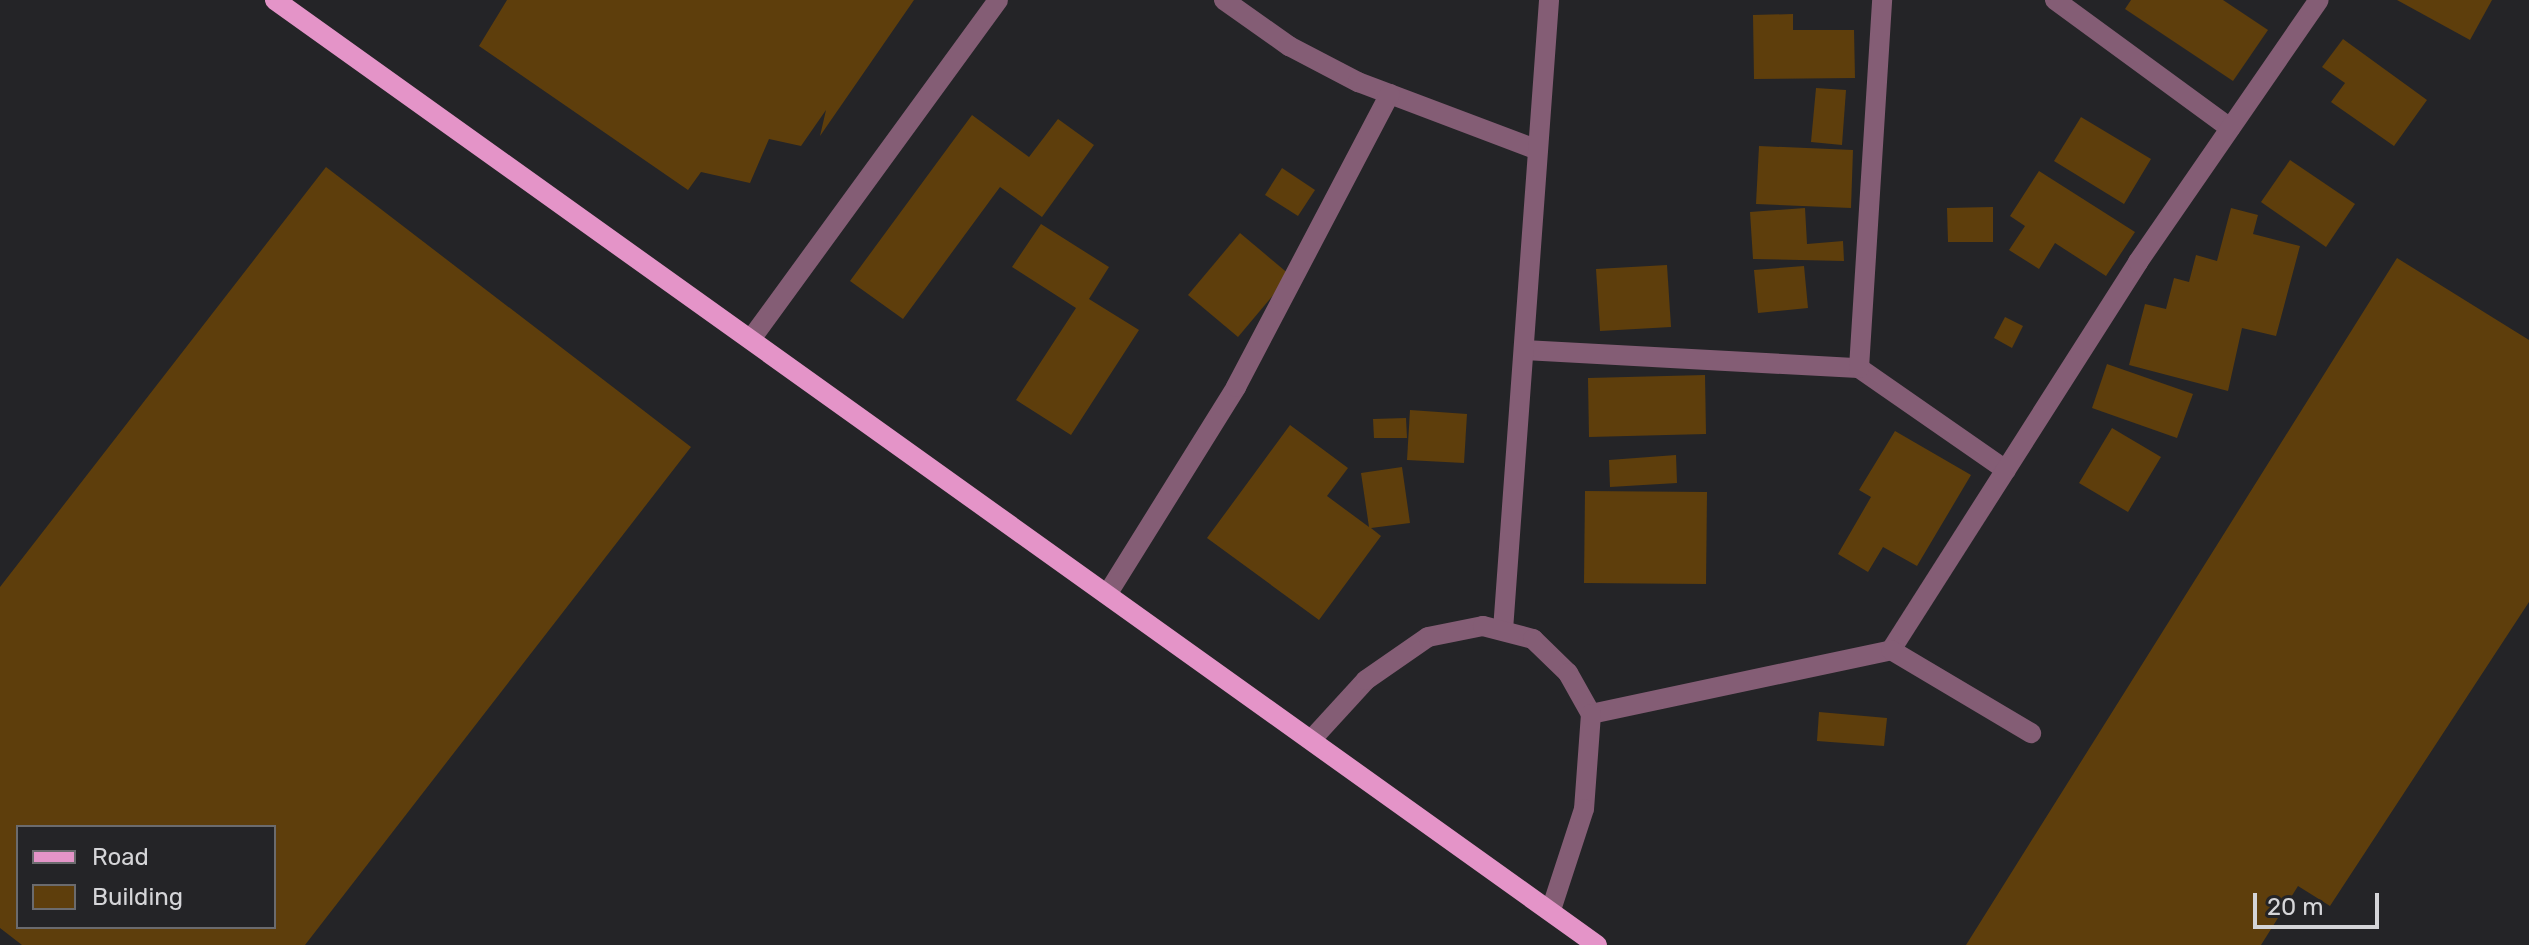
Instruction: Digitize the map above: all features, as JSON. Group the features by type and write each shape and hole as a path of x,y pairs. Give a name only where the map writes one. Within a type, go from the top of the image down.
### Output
{"main road":[{"path":"275,0 751,339 942,483 1108,593 1597,945"}],"street":[{"path":"751,339 998,0"},
{"path":"1224,0 1289,46 1390,94 1538,150"},
{"path":"1248,17 1260,0"},
{"path":"1503,630 1549,0"},
{"path":"1859,368 1882,0"},
{"path":"2055,0 2230,128"},
{"path":"1891,650 2230,128 2319,0"},
{"path":"1108,593 1236,387 1390,94"},
{"path":"1524,350 1859,368 2006,470"},
{"path":"1312,739 1366,680 1428,637 1483,626 1533,639 1568,673 1591,714 1584,809 1551,910"},
{"path":"1591,714 1891,650 2031,733"}],"building":[{"path":"507,0 914,0 820,136 826,110 801,146 769,139 750,183 701,172 688,190 479,46"},
{"path":"2131,0 2223,0 2268,30 2233,81 2125,9"},
{"path":"2397,0 2492,0 2470,40"},
{"path":"1793,14 1793,30 1854,30 1855,78 1754,79 1753,15"},
{"path":"2343,39 2427,100 2394,146 2331,102 2345,83 2322,67"},
{"path":"1816,88 1846,90 1842,145 1811,142"},
{"path":"972,115 1029,157 1058,119 1094,145 1042,217 1000,187 903,319 850,281"},
{"path":"2081,117 2151,159 2124,204 2054,161"},
{"path":"1759,146 1853,150 1851,208 1756,204"},
{"path":"2290,160 2355,204 2326,247 2261,202"},
{"path":"326,167 691,447 305,945 22,945 0,928 0,587"},
{"path":"1282,168 1315,190 1298,216 1265,195"},
{"path":"2039,171 2135,232 2106,276 2055,243 2039,269 2009,250 2025,226 2010,216"},
{"path":"1993,207 1993,242 1948,242 1947,208"},
{"path":"1805,208 1807,244 1843,241 1844,261 1753,259 1750,212"},
{"path":"2231,208 2258,215 2253,234 2300,246 2276,336 2242,328 2228,391 2129,365 2145,304 2166,309 2174,278 2189,282 2196,255 2217,261"},
{"path":"1041,224 1109,267 1089,299 1139,330 1071,435 1016,400 1076,308 1012,267"},
{"path":"1240,233 1290,275 1238,337 1188,295"},
{"path":"2397,258 2529,340 2529,602 2330,906 2298,886 2261,945 1966,945"},
{"path":"1667,265 1671,327 1600,331 1596,269"},
{"path":"1804,266 1808,308 1758,313 1754,270"},
{"path":"2005,317 2023,326 2012,348 1994,338"},
{"path":"2107,364 2193,394 2177,438 2092,408"},
{"path":"1705,375 1706,434 1589,437 1588,378"},
{"path":"1410,410 1467,414 1464,463 1407,460"},
{"path":"1406,418 1407,438 1374,438 1373,419"},
{"path":"1290,425 1348,468 1327,496 1369,527 1361,473 1402,467 1410,523 1371,528 1381,536 1319,620 1207,538"},
{"path":"2112,428 2161,457 2128,512 2079,483"},
{"path":"1895,431 1971,475 1917,566 1883,547 1868,572 1838,554 1871,497 1859,490"},
{"path":"1676,455 1677,483 1610,487 1609,460"},
{"path":"1585,491 1707,492 1706,584 1584,583"},
{"path":"1819,712 1887,718 1884,746 1817,741"}]}
